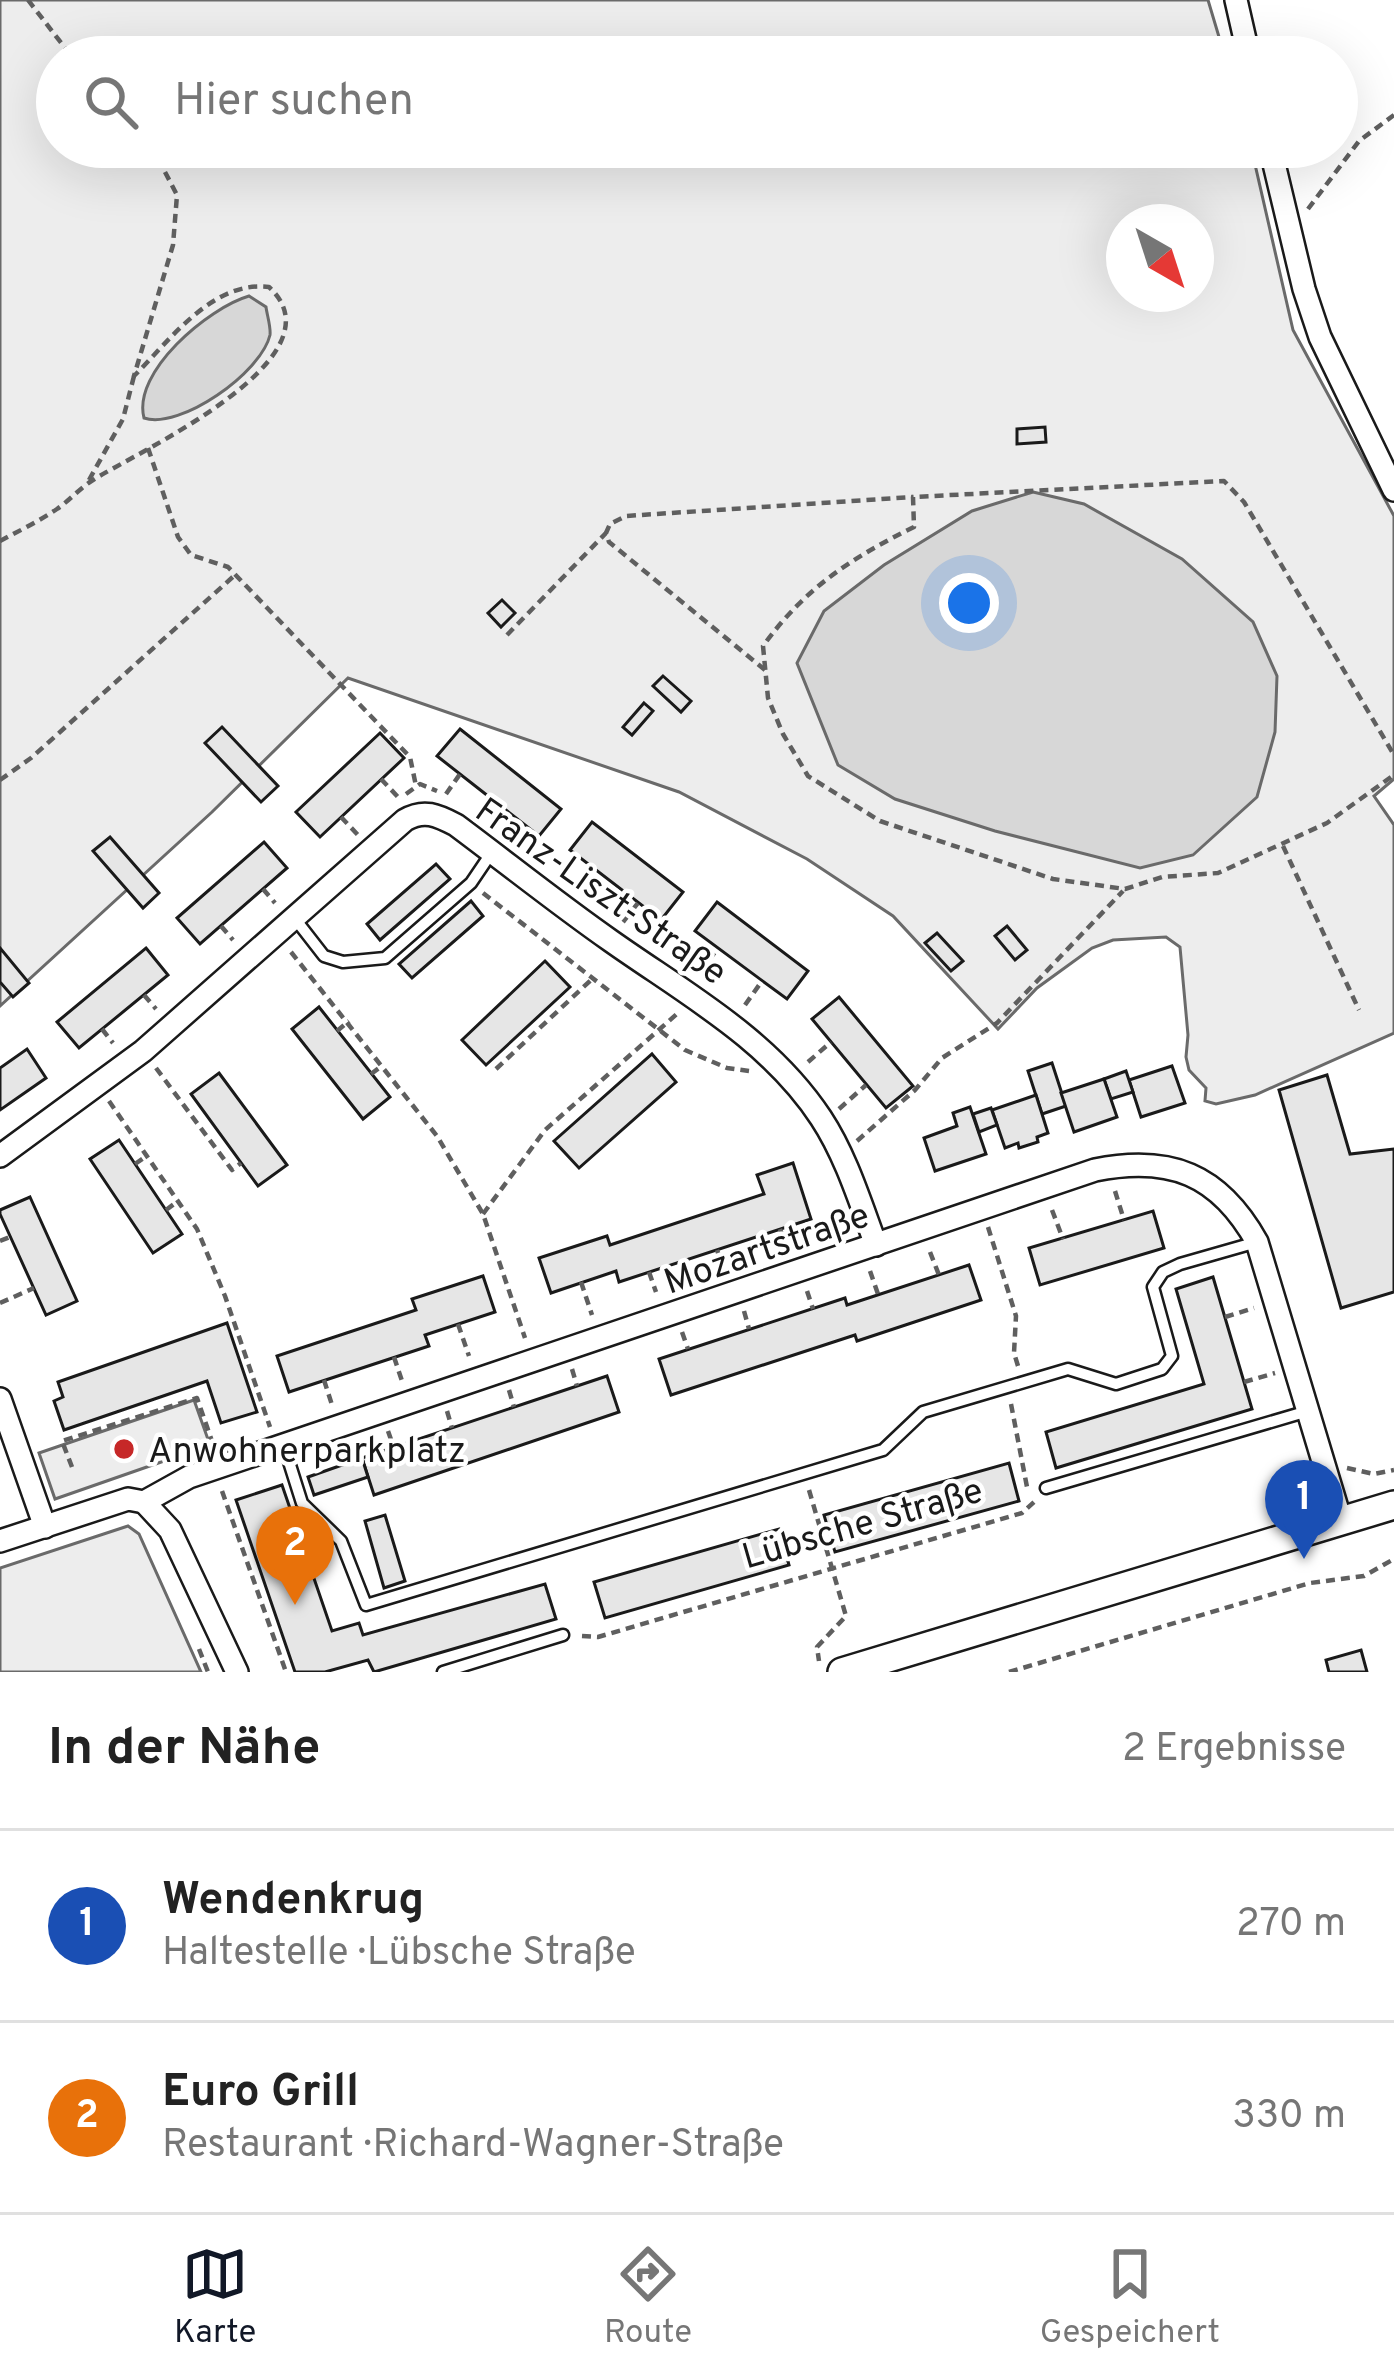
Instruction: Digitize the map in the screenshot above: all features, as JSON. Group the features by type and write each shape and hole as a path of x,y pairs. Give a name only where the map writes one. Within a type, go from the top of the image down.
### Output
{"street":[{"path":"1236,0 1244,36"},
{"path":"1275,168 1320,337 1394,490"},
{"name":"Franz-Liszt-Straße","path":"0,1156 143,1051 278,936 287,913 418,812 443,818 497,845 610,940 696,987 793,1071 835,1142 872,1255"},
{"name":"Mozartstraße","path":"0,1541 128,1499 144,1502 215,1461 872,1255 1095,1170 1125,1164 1155,1164 1208,1184 1228,1200 1257,1242 1341,1521"},
{"path":"0,1399 45,1527"},
{"path":"144,1502 170,1530 237,1672"},
{"path":"842,1672 1394,1504"}],"lane":[{"path":"287,913 324,956 343,962 385,958 471,883 497,845"},
{"path":"278,1440 302,1503 341,1540 366,1605 883,1450 923,1412 1022,1382 1068,1369 1116,1384 1162,1369 1172,1356 1153,1287 1163,1272 1257,1242"},
{"path":"1046,1488 1308,1411"},
{"path":"443,1672 563,1635"}],"path":[{"path":"28,0 55,36"},
{"path":"1358,142 1394,116"},
{"path":"87,483 123,418 169,263 177,195 163,168"},
{"path":"1290,232 1339,168"},
{"path":"0,542 230,397 272,360 282,341 285,312 279,296 268,286 253,285 216,299 134,376"},
{"path":"148,448 178,537 191,555 228,567 410,758 416,786"},
{"path":"766,670 609,542 610,524 626,516 1224,482 1244,502 1394,755"},
{"path":"913,497 914,526 850,559 788,612 763,646 768,698 808,776 880,821 1053,879 1125,889 1162,877 1218,873 1327,824 1393,778"},
{"path":"507,635 606,533"},
{"path":"0,780 31,758 235,575"},
{"path":"381,779 399,799 426,784 445,797 460,774"},
{"path":"341,817 358,835 372,823"},
{"path":"497,845 517,819"},
{"path":"1282,846 1358,1010"},
{"path":"576,890 594,868"},
{"path":"471,883 685,1050 727,1068 793,1071 830,1042"},
{"path":"263,889 287,913"},
{"path":"853,1144 915,1090 942,1058 997,1023 1125,889"},
{"path":"622,924 638,903"},
{"path":"221,926 236,943"},
{"path":"278,936 437,1136 483,1214 529,1349"},
{"path":"483,1214 545,1130 658,1031 696,987 718,948"},
{"path":"496,1069 592,979"},
{"path":"752,1018 742,1009 762,981"},
{"path":"144,994 158,1011 144,1023"},
{"path":"548,1006 556,1014"},
{"path":"337,1031 349,1021"},
{"path":"102,1029 116,1046"},
{"path":"507,1046 514,1053"},
{"path":"143,1051 232,1170 242,1163"},
{"path":"371,1074 383,1065"},
{"path":"618,1067 627,1076"},
{"path":"836,1112 866,1085"},
{"path":"98,1087 196,1229 278,1440"},
{"path":"828,1101 844,1125"},
{"path":"571,1108 580,1118"},
{"path":"198,1124 208,1117"},
{"path":"135,1164 148,1154"},
{"path":"1124,1220 1113,1187 1126,1185"},
{"path":"166,1210 178,1201"},
{"path":"1063,1238 1051,1206 1066,1201"},
{"path":"988,1227 1016,1316 1014,1353 1022,1382"},
{"path":"780,1229 790,1261"},
{"path":"0,1241 10,1237"},
{"path":"928,1246 939,1275"},
{"path":"717,1250 728,1281"},
{"path":"872,1255 878,1294"},
{"path":"650,1273 660,1304"},
{"path":"581,1282 596,1326"},
{"path":"0,1303 34,1288"},
{"path":"806,1288 813,1309"},
{"path":"743,1308 749,1329"},
{"path":"1225,1317 1254,1308"},
{"path":"458,1324 472,1367"},
{"path":"681,1329 688,1349"},
{"path":"394,1357 405,1389"},
{"path":"571,1366 577,1386"},
{"path":"1244,1382 1274,1373"},
{"path":"324,1381 335,1413"},
{"path":"508,1387 514,1407"},
{"path":"1007,1387 1031,1505"},
{"path":"72,1467 62,1441 197,1397 286,1672"},
{"path":"446,1408 452,1428"},
{"path":"386,1428 394,1448"},
{"path":"1341,1466 1374,1474 1394,1470"},
{"path":"804,1474 845,1616 817,1648 822,1672"},
{"name":"Lübsche Straße","path":"563,1635 598,1637 1022,1513 1046,1488"},
{"path":"1009,1672 1310,1582 1364,1576 1394,1559"},
{"path":"195,1641 208,1672"}],"shaded area":[{"path":"0,0 1208,0 1219,36 36,36 36,168 1256,168 1293,330 1394,516 1394,779 1374,796 1394,825 1394,1033 1255,1095 1216,1104 1205,1101 1206,1088 1189,1070 1186,1057 1180,947 1166,937 1113,940 1092,948 1037,988 998,1029 893,916 807,859 679,792 348,678 212,812 0,1006"},
{"path":"249,296 266,307 270,332 252,366 197,407 159,419 144,418 143,400 161,362 195,328"},
{"path":"1033,492 1084,504 1182,559 1253,622 1277,676 1275,732 1257,797 1193,855 1140,868 995,831 895,799 838,765 797,663 824,611 884,565 972,511"},
{"name":"Anwohnerparkplatz","path":"194,1400 210,1445 55,1499 39,1453"},
{"path":"128,1526 139,1534 201,1672 0,1672 0,1568"}],"building":[{"path":"1045,427 1046,442 1017,444 1017,429"},
{"path":"502,600 515,613 501,627 488,613"},
{"path":"663,676 691,701 681,712 653,686"},
{"path":"644,703 653,711 632,735 623,727"},
{"path":"222,727 278,786 261,802 205,743"},
{"path":"460,729 561,809 539,836 437,756"},
{"path":"380,733 404,758 320,837 296,812"},
{"path":"592,822 683,892 661,920 570,850"},
{"path":"110,837 159,893 143,908 93,851"},
{"path":"264,842 287,868 200,944 177,918"},
{"path":"436,864 450,879 380,940 367,924"},
{"path":"471,901 483,916 412,978 399,964"},
{"path":"717,902 808,971 787,999 695,931"},
{"path":"1007,926 1027,950 1015,960 995,936"},
{"path":"937,933 963,961 951,971 925,943"},
{"path":"0,948 29,983 13,997 0,982"},
{"path":"146,948 168,975 79,1048 57,1022"},
{"path":"545,961 570,987 486,1065 462,1040"},
{"path":"839,997 913,1086 886,1108 812,1019"},
{"path":"319,1007 390,1097 363,1119 292,1029"},
{"path":"27,1049 46,1078 0,1110 0,1068"},
{"path":"652,1054 676,1082 579,1168 554,1141"},
{"path":"1052,1063 1066,1106 1042,1114 1028,1071"},
{"path":"1172,1066 1185,1103 1141,1117 1129,1080"},
{"path":"1126,1071 1133,1092 1111,1099 1104,1079"},
{"path":"219,1073 287,1165 258,1186 191,1094"},
{"path":"1327,1075 1350,1154 1394,1149 1394,1292 1341,1308 1279,1090"},
{"path":"1104,1079 1117,1117 1074,1132 1061,1093"},
{"path":"1036,1095 1048,1133 1037,1137 1038,1142 1005,1148 992,1110"},
{"path":"970,1107 986,1154 935,1171 924,1138 957,1126 953,1113"},
{"path":"991,1108 997,1125 979,1132 973,1114"},
{"path":"119,1140 182,1234 153,1253 90,1159"},
{"path":"793,1163 811,1219 619,1282 616,1271 551,1293 539,1258 607,1236 610,1245 764,1194 757,1175"},
{"path":"30,1197 77,1301 46,1315 0,1214"},
{"path":"1153,1211 1164,1248 1040,1285 1029,1248"},
{"path":"969,1265 981,1300 671,1395 659,1359 845,1298 847,1305"},
{"path":"483,1276 495,1312 425,1335 429,1346 289,1392 277,1356 416,1310 412,1299"},
{"path":"1213,1277 1252,1409 1056,1468 1046,1432 1204,1384 1176,1289"},
{"path":"227,1323 257,1412 221,1423 207,1381 64,1430 54,1401 63,1397 58,1382"},
{"path":"607,1376 619,1412 374,1495 362,1458"},
{"path":"362,1458 368,1477 314,1495 308,1477"},
{"path":"1009,1463 1019,1501 835,1552 824,1515"},
{"path":"282,1485 332,1631 359,1623 363,1635 545,1584 556,1619 374,1672 368,1660 325,1672 295,1672 236,1500"},
{"path":"385,1515 405,1581 384,1588 365,1521"},
{"path":"779,1529 789,1565 605,1618 594,1582"},
{"path":"1361,1650 1367,1672 1329,1672 1326,1660"}],"place":[{"name":"Anwohnerparkplatz","path":"124,1449"},
{"name":"Wendenkrug","path":"1304,1559"},
{"name":"Euro Grill","path":"295,1605"}]}
